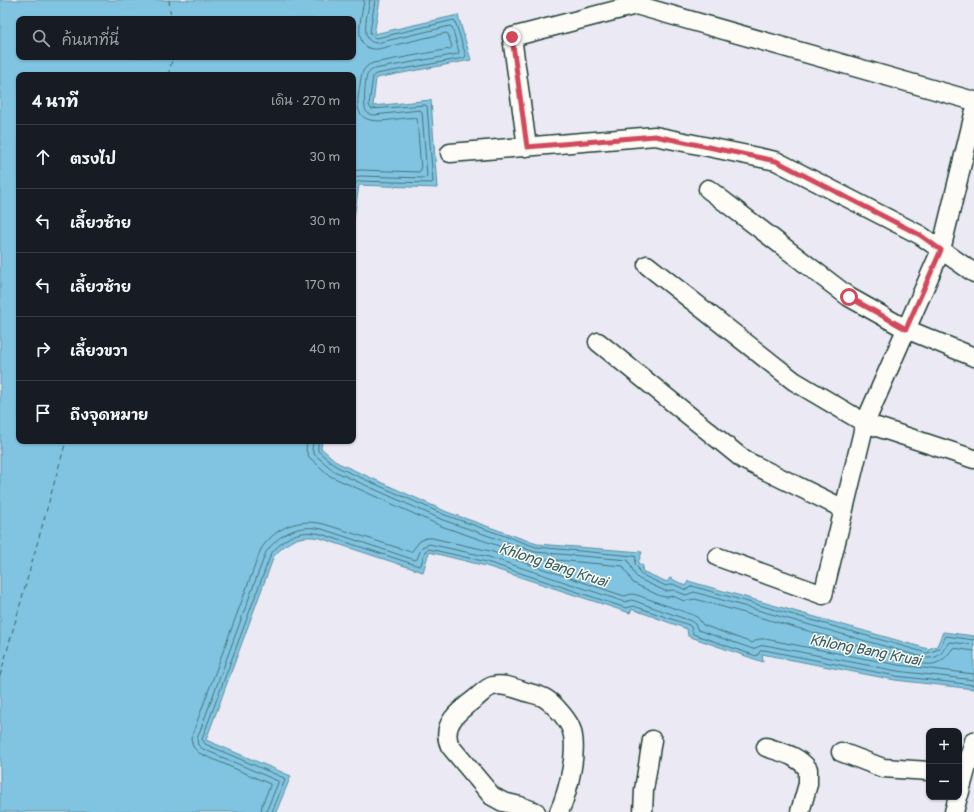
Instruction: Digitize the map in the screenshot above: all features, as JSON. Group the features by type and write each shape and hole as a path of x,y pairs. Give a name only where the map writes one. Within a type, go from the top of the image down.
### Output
{"street":[{"path":"527,147 512,37 636,4 974,101"},
{"path":"718,557 823,595 865,423 941,250 974,114"},
{"path":"450,153 655,136 776,161 920,235 974,273"},
{"path":"708,189 849,297 906,329 974,357"},
{"path":"647,265 794,381 865,423 974,459"},
{"path":"598,342 744,460 844,509"},
{"path":"536,812 503,802 492,796 450,746 448,740 450,721 487,689 493,686 512,688 545,698 555,707 570,726 573,736 573,759 566,797 559,812"},
{"path":"643,812 644,790 652,740"},
{"path":"962,774 974,741"},
{"path":"766,747 802,761 808,769 808,784 800,812"},
{"path":"841,752 883,768 926,772"},
{"path":"954,812 958,800"}],"water":[{"name":"Khlong Bang Kruai","path":"0,0 380,0 374,34 458,15 471,60 376,78 373,106 431,100 437,188 359,185 356,204 356,72 16,72 16,444 322,444 321,448 338,463 447,512 537,544 642,552 638,563 643,566 642,571 667,582 670,578 686,586 688,581 928,649 937,646 943,632 974,636 974,689 895,680 762,654 763,662 688,636 687,629 632,609 630,613 486,566 429,552 423,572 320,538 300,538 284,546 274,556 206,740 291,776 276,812 0,812"}],"ferry route":[{"path":"169,0 171,16"},
{"path":"169,72 172,60"},
{"path":"0,676 65,444"}],"route":[{"path":"512,37 527,147 655,136 776,161 920,235 941,250 906,329 849,297"}]}
